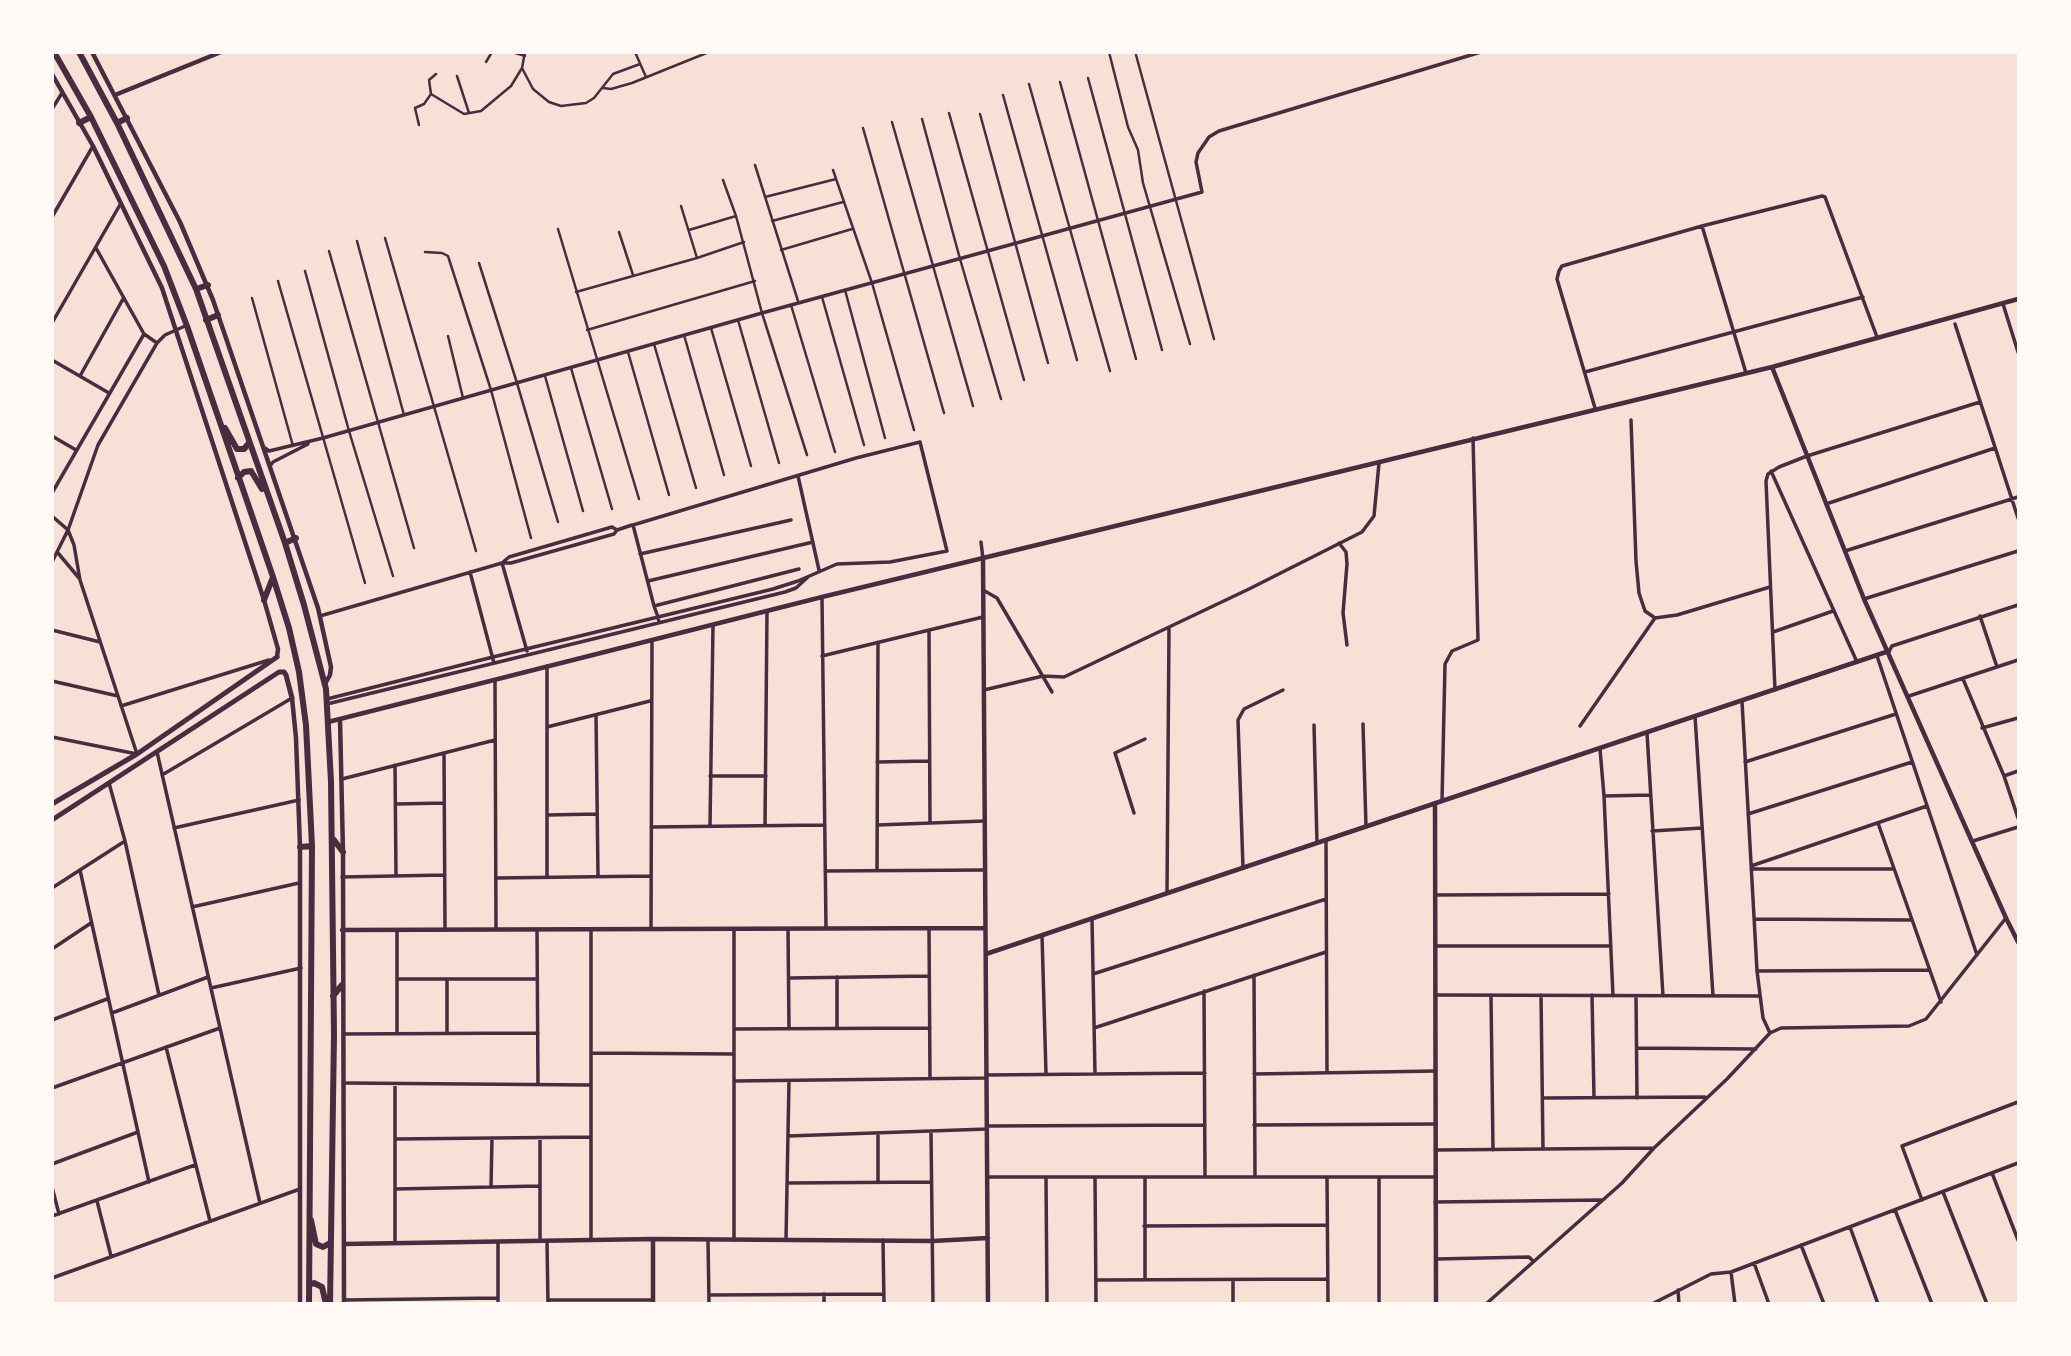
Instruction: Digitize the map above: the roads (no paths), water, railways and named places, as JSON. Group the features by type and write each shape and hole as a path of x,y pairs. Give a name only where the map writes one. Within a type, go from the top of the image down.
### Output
{"highway":[{"path":"54,52 91,117 153,239 187,326 289,628 302,697 312,846 309,1304"},
{"path":"79,52 117,123 196,289 285,543 324,684 333,838 334,1112 328,1304"},
{"path":"79,123 91,117"},
{"path":"117,123 127,118"},
{"path":"196,289 208,285"},
{"path":"206,320 218,315"},
{"path":"215,410 237,449 244,449 249,443"},
{"path":"238,478 243,472 250,471 270,502"},
{"path":"285,543 296,538"},
{"path":"264,600 273,577"},
{"path":"292,698 302,697"},
{"path":"333,838 343,852"},
{"path":"300,847 312,846"},
{"path":"333,996 342,985"},
{"path":"334,1112 343,1112"},
{"path":"300,1117 310,1117"},
{"path":"308,1211 315,1242 321,1247 330,1243"},
{"path":"309,1285 314,1283 322,1287 328,1304"}],"main road":[{"path":"52,804 137,754 277,657"},
{"path":"52,820 279,672 284,672 288,678 292,698"},
{"path":"185,721 192,729"}],"street":[{"path":"92,52 180,222 208,285 296,538 320,616 331,667 330,676 324,684"},
{"path":"115,96 221,52"},
{"path":"486,62 492,52"},
{"path":"431,94 464,114 481,111 511,86 522,68 525,55 512,52"},
{"path":"635,52 646,77"},
{"path":"603,88 611,89 709,52"},
{"path":"1109,52 1128,127 1138,150 1143,183 1190,344"},
{"path":"263,447 269,451 349,431 762,313 1202,192 1196,162 1198,153 1209,137 1219,131 1482,52"},
{"path":"1136,55 1214,339"},
{"path":"522,68 533,89 550,102 561,106 586,103 603,88 613,74 640,64"},
{"path":"52,74 93,146 140,248 162,288 278,649 277,657 121,706"},
{"path":"419,125 414,113 415,108 424,104 431,94 429,80 436,74"},
{"path":"457,76 470,114"},
{"path":"1088,78 1162,350"},
{"path":"1060,82 1136,359"},
{"path":"1028,84 1110,371"},
{"path":"52,109 63,91"},
{"path":"1003,95 1077,360"},
{"path":"949,113 1024,380"},
{"path":"980,114 1048,363"},
{"path":"922,118 1001,399"},
{"path":"892,122 973,406"},
{"path":"863,128 944,413"},
{"path":"52,217 93,146"},
{"path":"755,164 780,250 799,303"},
{"path":"834,170 872,283 914,430"},
{"path":"765,197 836,179"},
{"path":"723,180 807,455"},
{"path":"1595,408 1557,279 1562,266 1702,226 1822,196 1825,197 1878,339"},
{"path":"772,221 843,202"},
{"path":"52,323 121,203"},
{"path":"681,206 697,258"},
{"path":"689,230 736,216"},
{"path":"1702,226 1746,373"},
{"path":"558,229 639,499"},
{"path":"780,250 852,229"},
{"path":"619,232 633,276"},
{"path":"385,238 476,551"},
{"path":"357,241 404,415"},
{"path":"576,292 744,242"},
{"path":"96,248 144,334 157,343"},
{"path":"329,251 414,548"},
{"path":"425,252 448,256 491,390 531,538"},
{"path":"479,263 558,523"},
{"path":"305,271 393,576"},
{"path":"278,281 365,583"},
{"path":"587,330 755,281"},
{"path":"845,290 885,438"},
{"path":"822,297 864,444"},
{"path":"1585,372 1863,297"},
{"path":"80,376 124,298"},
{"path":"252,298 293,446"},
{"path":"328,722 822,597 1772,367 2018,299"},
{"path":"2003,304 2018,352"},
{"path":"791,305 835,452"},
{"path":"738,320 779,463"},
{"path":"1955,324 2018,518"},
{"path":"52,562 68,530 98,445 157,343 176,329 187,326"},
{"path":"711,328 751,466"},
{"path":"52,494 144,334"},
{"path":"684,335 723,475"},
{"path":"448,336 463,398"},
{"path":"654,344 696,488"},
{"path":"628,352 669,495"},
{"path":"52,360 109,393"},
{"path":"1772,367 1864,599 2018,942"},
{"path":"571,368 612,509"},
{"path":"544,375 583,511"},
{"path":"1775,690 1766,481 1771,471 1807,456 1980,402"},
{"path":"1631,420 1633,510 1639,593 1645,611 1654,618 1677,615 1770,587"},
{"path":"52,436 76,450"},
{"path":"270,466 290,452 323,438"},
{"path":"1442,801 1445,664 1452,651 1478,640 1472,438"},
{"path":"320,616 502,563 509,557 612,527 617,530 920,442 947,551 890,562 837,564 819,570 785,592 549,651 527,651 495,663 327,702"},
{"path":"1826,503 1994,448"},
{"path":"984,690 1043,676 1064,677 1362,532 1374,516 1379,461"},
{"path":"1771,471 1857,662"},
{"path":"797,476 819,570"},
{"path":"1845,551 2018,497"},
{"path":"52,516 68,530 77,554 80,580 137,754"},
{"path":"640,554 791,520"},
{"path":"633,525 659,623"},
{"path":"648,581 813,542"},
{"path":"981,542 988,1304"},
{"path":"1339,543 1346,552 1343,613 1348,645"},
{"path":"1864,599 2018,551"},
{"path":"58,553 80,580"},
{"path":"502,563 527,651"},
{"path":"654,606 800,569"},
{"path":"470,572 495,663"},
{"path":"327,702 493,657 527,651 782,587 810,576"},
{"path":"983,590 997,598 1052,692"},
{"path":"822,597 825,928"},
{"path":"986,954 1877,656 1889,651 1892,646 2018,605"},
{"path":"765,826 767,611"},
{"path":"1772,632 1833,611"},
{"path":"1980,616 1997,667"},
{"path":"822,656 983,617"},
{"path":"1580,726 1654,618"},
{"path":"710,826 713,626"},
{"path":"1167,893 1169,627"},
{"path":"52,630 100,642"},
{"path":"929,630 930,823"},
{"path":"651,929 652,642"},
{"path":"877,871 878,642"},
{"path":"1877,656 1976,955"},
{"path":"1909,696 2018,660"},
{"path":"547,665 547,877"},
{"path":"495,678 496,929"},
{"path":"1963,679 2004,776 2018,818"},
{"path":"52,681 118,696"},
{"path":"1243,868 1240,713 1283,690"},
{"path":"162,775 292,698 300,847 300,1304"},
{"path":"547,728 650,701"},
{"path":"1742,701 1759,996 1763,1018 1770,1033"},
{"path":"1745,762 1896,714"},
{"path":"596,715 598,876"},
{"path":"1695,716 1713,996"},
{"path":"1983,728 2018,718"},
{"path":"340,719 344,1302 498,1301 498,1242"},
{"path":"1363,724 1366,827"},
{"path":"1314,725 1317,843"},
{"path":"1647,733 1663,996"},
{"path":"52,740 59,738 137,754"},
{"path":"1133,813 1115,753 1145,738"},
{"path":"342,779 495,740"},
{"path":"1600,748 1613,996"},
{"path":"157,752 260,1203"},
{"path":"444,753 445,930"},
{"path":"877,762 929,761"},
{"path":"1748,814 1912,762"},
{"path":"396,765 396,876"},
{"path":"2004,776 2018,771"},
{"path":"710,776 766,776"},
{"path":"109,783 125,841 159,995"},
{"path":"1604,796 1650,794"},
{"path":"174,828 299,800"},
{"path":"396,804 444,803"},
{"path":"1435,803 1436,1304"},
{"path":"1751,868 1927,806"},
{"path":"547,815 597,814"},
{"path":"877,825 985,821"},
{"path":"1878,823 1941,1002"},
{"path":"651,827 824,825"},
{"path":"1973,841 2018,827"},
{"path":"1653,831 1702,828"},
{"path":"1326,840 1327,1073"},
{"path":"52,888 125,841"},
{"path":"1751,868 1894,869"},
{"path":"80,870 149,1182"},
{"path":"825,871 985,870"},
{"path":"342,877 444,875"},
{"path":"496,878 651,876"},
{"path":"192,907 300,882"},
{"path":"1437,895 1609,894"},
{"path":"1094,974 1326,899"},
{"path":"1093,918 1095,1074"},
{"path":"1486,1304 1622,1184 1654,1148 1770,1033 1781,1028 1909,1026 1926,1020 2006,918"},
{"path":"1755,919 1912,920"},
{"path":"52,949 91,923"},
{"path":"788,928 789,1028"},
{"path":"929,928 930,1079"},
{"path":"342,930 985,928"},
{"path":"537,929 538,1085"},
{"path":"590,929 591,1240"},
{"path":"734,929 734,1240"},
{"path":"397,930 397,1033"},
{"path":"1042,935 1046,1074"},
{"path":"1436,946 1611,946"},
{"path":"1094,1028 1326,952"},
{"path":"211,988 301,968"},
{"path":"1757,971 1929,970"},
{"path":"1254,975 1255,1177"},
{"path":"789,978 929,976"},
{"path":"837,977 837,1028"},
{"path":"111,1013 208,978"},
{"path":"397,979 537,979"},
{"path":"447,979 447,1033"},
{"path":"1204,991 1205,1176"},
{"path":"1436,995 1759,996"},
{"path":"1491,995 1493,1150"},
{"path":"1541,995 1543,1149"},
{"path":"1592,995 1594,1098"},
{"path":"1636,996 1637,1098"},
{"path":"52,1020 107,999"},
{"path":"52,1088 220,1028"},
{"path":"734,1028 930,1028"},
{"path":"342,1034 538,1033"},
{"path":"166,1047 211,1221"},
{"path":"1637,1048 1756,1049"},
{"path":"591,1053 734,1054"},
{"path":"1254,1074 1436,1071"},
{"path":"734,1081 1205,1073"},
{"path":"786,1240 789,1081"},
{"path":"342,1083 591,1085"},
{"path":"395,1084 396,1243"},
{"path":"1543,1098 1706,1097"},
{"path":"1922,1200 1902,1146 2018,1102"},
{"path":"1254,1125 1436,1124"},
{"path":"788,1136 987,1128 1205,1125"},
{"path":"52,1164 138,1132"},
{"path":"931,1132 933,1304"},
{"path":"878,1133 878,1182"},
{"path":"396,1139 591,1137"},
{"path":"491,1187 492,1138"},
{"path":"540,1138 540,1241"},
{"path":"1436,1150 1654,1148"},
{"path":"1651,1304 1712,1274 1731,1272 1754,1264 2018,1163"},
{"path":"52,1216 196,1165"},
{"path":"1992,1173 2018,1240"},
{"path":"987,1177 1436,1177"},
{"path":"1046,1177 1047,1304"},
{"path":"1095,1177 1096,1304"},
{"path":"1145,1177 1145,1280"},
{"path":"1327,1177 1328,1304"},
{"path":"1379,1177 1379,1304"},
{"path":"787,1182 931,1182"},
{"path":"396,1189 540,1186"},
{"path":"52,1187 59,1214"},
{"path":"52,1278 300,1189"},
{"path":"1943,1192 1987,1304"},
{"path":"1436,1202 1603,1200"},
{"path":"97,1201 111,1257"},
{"path":"1895,1210 1932,1304"},
{"path":"1144,1226 1327,1225"},
{"path":"1850,1227 1878,1304"},
{"path":"344,1244 653,1239 933,1241 988,1238"},
{"path":"547,1241 548,1302 653,1302 653,1239"},
{"path":"708,1240 709,1304"},
{"path":"883,1240 884,1304"},
{"path":"1801,1245 1824,1304"},
{"path":"1436,1259 1529,1257 1533,1261"},
{"path":"1754,1264 1769,1304"},
{"path":"1731,1272 1735,1304"},
{"path":"1096,1280 1328,1279"},
{"path":"1233,1280 1233,1304"},
{"path":"1678,1290 1679,1304"},
{"path":"824,1294 824,1304"},
{"path":"709,1295 884,1294"}]}
